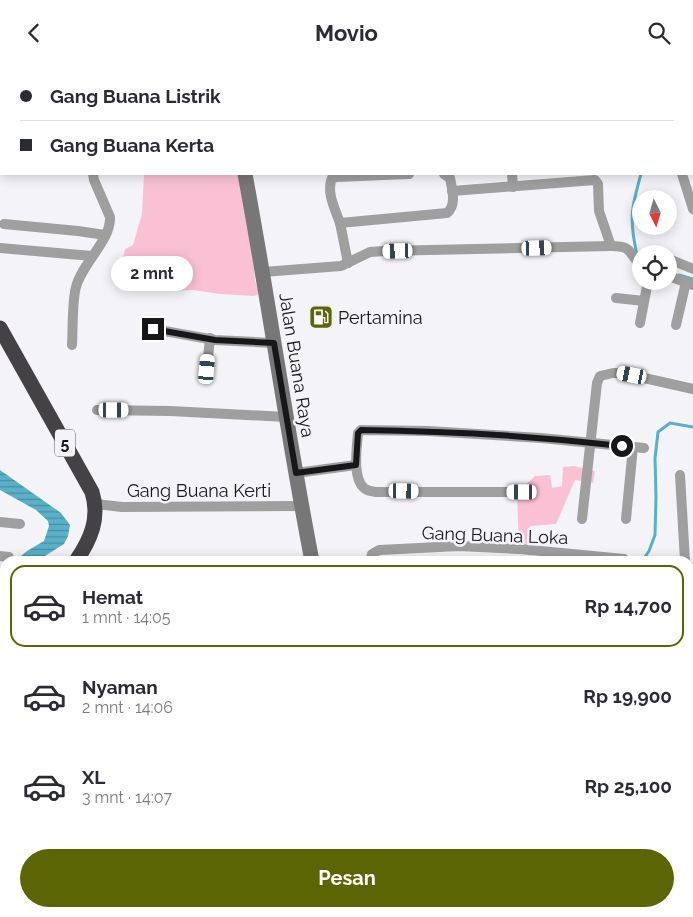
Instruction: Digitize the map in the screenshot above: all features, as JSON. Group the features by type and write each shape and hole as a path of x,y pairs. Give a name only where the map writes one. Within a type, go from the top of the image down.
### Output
{"highway":[{"name":"5","path":"0,328 92,492 96,504"},
{"path":"80,556 86,547 95,521 96,504"}],"street":[{"path":"72,345 75,287 83,270 106,235 110,223 110,217 93,175"},
{"name":"Jalan Buana Raya","path":"245,175 311,556"},
{"path":"348,263 340,223 330,191 332,178 390,175"},
{"path":"340,223 447,213 452,205 452,191 450,178 446,175"},
{"path":"512,175 513,187"},
{"path":"682,175 693,209"},
{"path":"452,191 595,180 598,184 599,211 616,246"},
{"path":"4,224 106,235"},
{"path":"263,272 329,267 348,263 370,253 384,251 616,246 628,249 632,254"},
{"path":"0,248 92,256"},
{"path":"677,262 693,269"},
{"path":"676,325 689,283 677,279"},
{"path":"640,323 646,290"},
{"path":"616,298 644,301"},
{"path":"153,329 210,338 274,343"},
{"path":"207,369 210,338"},
{"path":"582,519 597,383 600,376 622,373 693,389"},
{"path":"97,410 170,411 286,417"},
{"path":"522,492 375,492 363,488 356,465 358,433 361,430 428,431 590,442 644,448"},
{"path":"626,519 633,447"},
{"path":"296,473 356,465"},
{"path":"680,475 688,556"},
{"name":"Gang Buana Kerti","path":"96,504 122,507 195,505 301,506"},
{"path":"0,522 20,524"},
{"name":"Gang Buana Loka","path":"371,556 379,550 459,546 520,549 593,556"}],"shaded area":[{"path":"144,175 239,175 255,281 259,294 254,296 193,290 166,291 122,284 118,281 125,249 133,245 142,214"},
{"path":"574,466 595,471 593,483 575,480 556,524 530,526 532,549 519,549 517,493 535,476 550,475 552,488 562,486 563,467"}],"water":[{"path":"0,470 61,513 70,525 64,544 45,556 21,556 44,541 49,526 48,521 36,510 0,490"}],"waterway":[{"path":"635,245 632,214 641,175"},
{"path":"679,275 693,279"},
{"path":"646,556 655,535 655,458 658,432 670,423 693,427"}],"place":[{"name":"Pertamina","path":"321,317"}],"route":[{"path":"153,329 215,340 274,343 296,473 356,465 358,433 361,430 428,431 574,440 622,446"}]}
